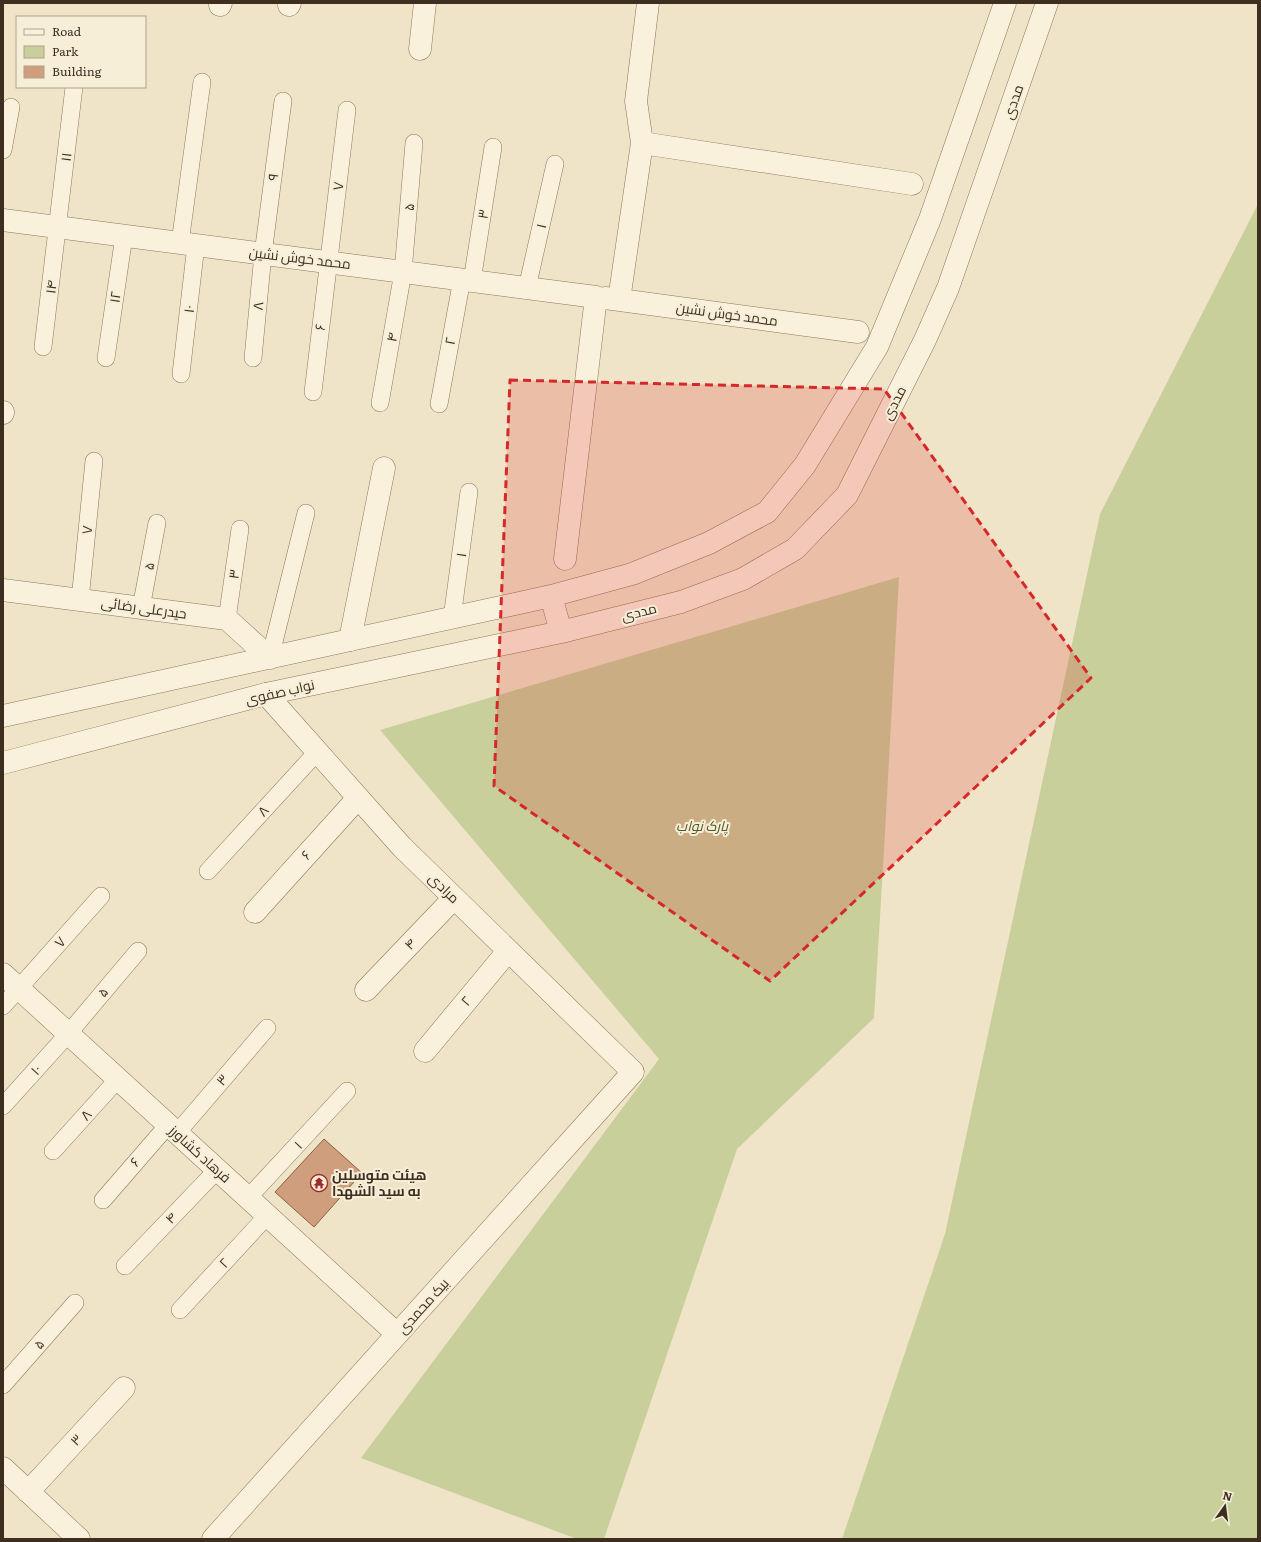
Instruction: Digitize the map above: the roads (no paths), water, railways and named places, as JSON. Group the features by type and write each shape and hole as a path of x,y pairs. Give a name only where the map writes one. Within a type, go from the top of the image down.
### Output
{"street":[{"path":"420,49 425,3"},
{"path":"619,300 642,143 636,101 648,3"},
{"path":"3,716 551,596 632,574 709,543 767,512 805,465 877,347 930,220 1005,3"},
{"name":"مددی","path":"560,632 681,602 743,579 795,549 847,495 903,386 948,288 1047,3"},
{"path":"642,143 912,184"},
{"name":"محمد خوش نشین","path":"3,220 858,332"},
{"path":"565,559 596,297"},
{"path":"350,640 384,468"},
{"name":"حیدرعلی رضائی","path":"3,590 227,620"},
{"path":"551,596 560,632"},
{"path":"227,620 270,658"},
{"name":"نواب صفوی","path":"3,763 266,694 560,632"},
{"name":"مرادی","path":"266,694 402,847 633,1072"},
{"name":"۶","path":"255,912 358,798"},
{"name":"۴","path":"366,990 454,898"},
{"name":"۲","path":"425,1051 508,951"},
{"name":"فرهاد کشاورز","path":"11,981 397,1334"},
{"name":"بیک محمدی","path":"213,1539 633,1072"},
{"name":"۳","path":"28,1492 124,1388"},
{"path":"3,1468 79,1539"}],"lane":[{"name":"۱۰","path":"181,374 188,244 202,82"},
{"name":"۱۱","path":"58,227 74,88"},
{"name":"۹","path":"264,254 283,101"},
{"path":"3,150 11,107"},
{"name":"۷","path":"328,262 347,110"},
{"name":"۵","path":"403,272 414,143"},
{"name":"۳","path":"467,280 493,146"},
{"name":"۱","path":"527,288 555,164"},
{"name":"۱۴","path":"43,347 58,227"},
{"name":"۱۲","path":"106,358 124,236"},
{"name":"۸","path":"253,358 264,254"},
{"name":"۶","path":"313,392 328,262"},
{"name":"۴","path":"380,402 403,272"},
{"name":"۲","path":"439,404 467,280"},
{"name":"۷","path":"80,600 94,461"},
{"name":"۱","path":"452,618 469,492"},
{"path":"270,658 306,513"},
{"name":"۵","path":"141,608 158,524"},
{"name":"۳","path":"227,620 240,529"},
{"name":"۸","path":"208,871 317,752"},
{"name":"۷","path":"11,981 101,896"},
{"name":"۵","path":"68,1034 138,951"},
{"path":"3,1006 11,981"},
{"name":"۳","path":"172,1129 268,1028"},
{"name":"۱۰","path":"3,1106 68,1034"},
{"name":"۸","path":"53,1151 118,1079"},
{"name":"۱","path":"248,1198 348,1091"},
{"name":"۶","path":"103,1200 172,1129"},
{"name":"۴","path":"125,1266 217,1170"},
{"name":"۲","path":"180,1310 267,1216"},
{"name":"۵","path":"3,1385 75,1303"}],"place":[{"name":"هیئت متوسلین به سید الشهدا","path":"319,1183"}],"park label":[{"name":"پارک نواب","path":"702,826"}]}
